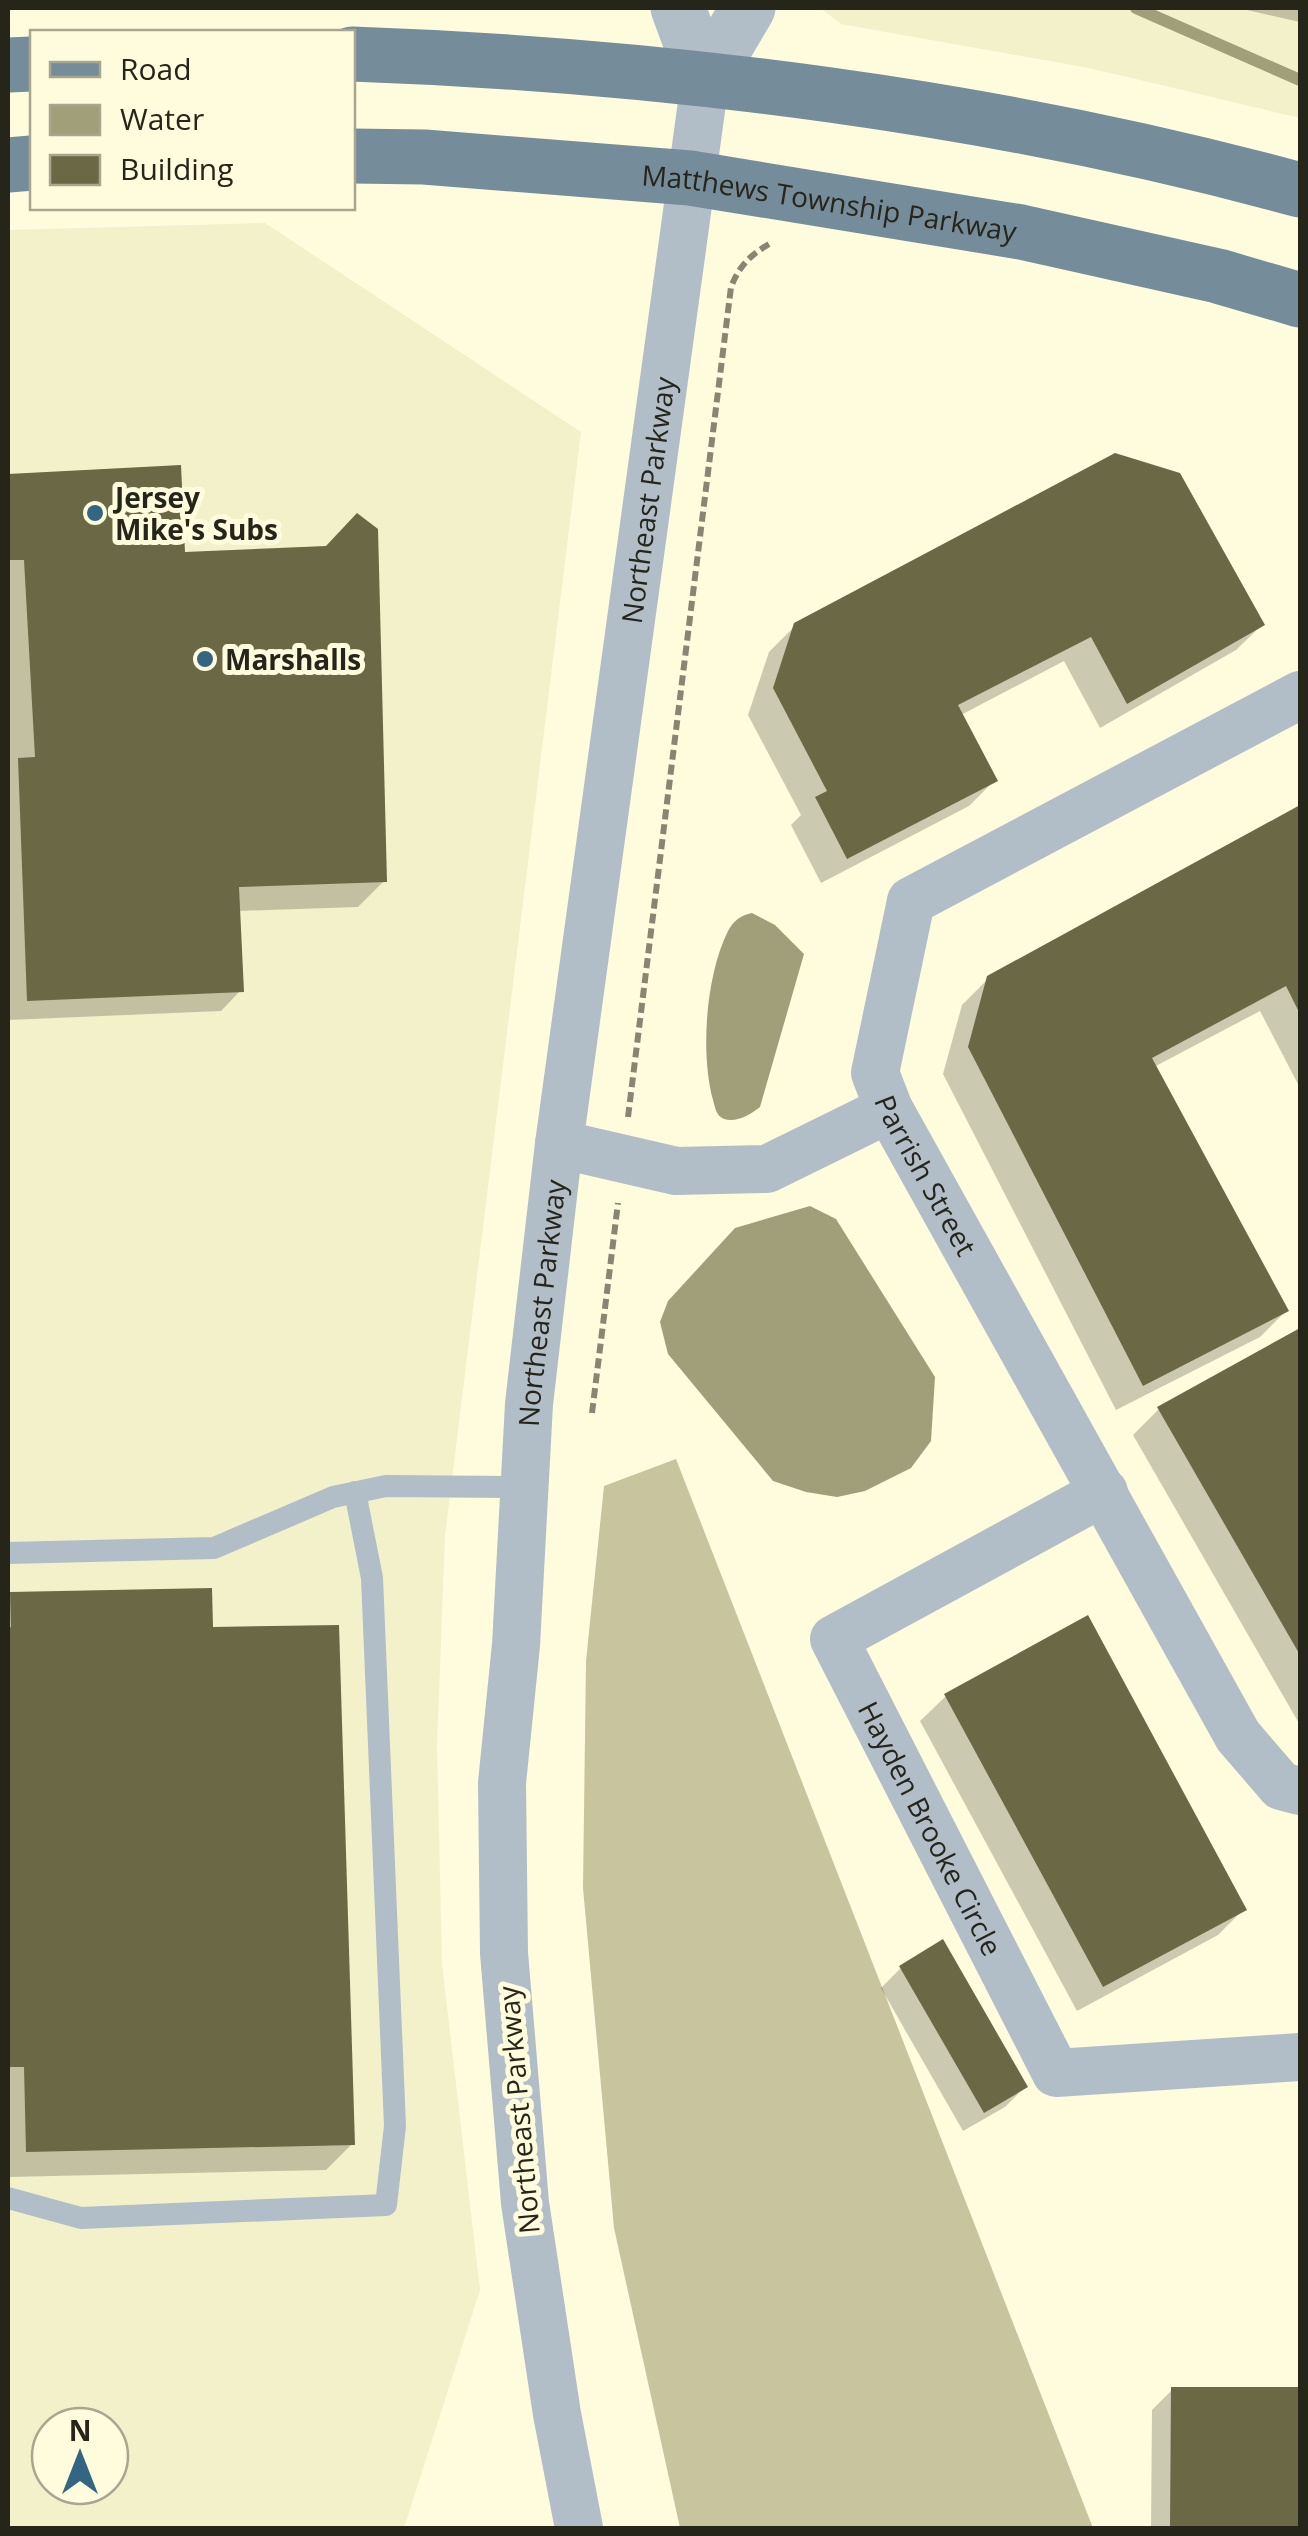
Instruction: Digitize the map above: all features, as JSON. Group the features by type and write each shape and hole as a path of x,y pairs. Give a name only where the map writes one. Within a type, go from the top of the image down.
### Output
{"main road":[{"path":"355,54 468,58 874,101 1048,132 1300,190"},
{"name":"Matthews Township Parkway","path":"355,156 424,157 690,178 1021,232 1218,276 1300,300"}],"street":[{"name":"Northeast Parkway","path":"678,8 705,81"},
{"name":"Northeast Parkway","path":"579,2528 524,2203 504,1953 502,1783 516,1645 529,1404 559,1144 690,178 705,81 748,8"},
{"name":"Parrish Street","path":"1300,695 911,901 875,1074 890,1109 1238,1736 1282,1786 1300,1791"},
{"path":"559,1144 676,1171 767,1169 890,1109"},
{"name":"Hayden Brooke Circle","path":"1104,1492 834,1639 1056,2073 1300,2057"}],"lane":[{"path":"8,1553 214,1548 333,1497 354,1492 386,1486 524,1487"},
{"path":"8,2198 81,2218 386,2204 395,2126 372,1578 354,1492"}],"path":[{"path":"628,1116 731,287 736,272 752,254 772,242"},
{"path":"592,1413 616,1218"}],"shaded area":[{"path":"820,8 1300,8 1300,118 1089,68 841,24"},
{"path":"265,223 581,432 445,1536 437,1745 442,1964 480,2290 404,2528 8,2528 8,230"},
{"path":"676,1459 1093,2528 680,2528 614,2228 583,1888 586,1661 604,1486"}],"water":[{"path":"752,913 775,925 804,954 760,1107 744,1117 729,1120 721,1118 714,1106 707,1060 707,1014 715,969 728,931 738,919"},
{"path":"810,1206 836,1219 935,1377 931,1441 911,1468 865,1491 837,1497 773,1481 668,1354 660,1322 668,1301 735,1228"}],"building":[{"path":"1115,453 1180,473 1265,625 1127,704 1091,637 958,705 998,781 847,859 815,797 827,791 773,688 794,623"},
{"name":"Marshalls","path":"181,465 185,552 326,546 357,513 378,529 387,882 239,887 244,992 27,1001 18,758 35,757 24,560 8,560 8,474"},
{"path":"1300,805 1300,1014 1286,986 1152,1058 1289,1311 1143,1386 968,1047 987,976"},
{"path":"1300,1328 1300,1655 1157,1407"},
{"path":"212,1588 213,1627 339,1625 355,2145 26,2152 24,2067 8,2067 10,1592"},
{"path":"1088,1615 1247,1910 1103,1987 944,1694"},
{"path":"943,1939 1028,2087 984,2113 899,1966"},
{"path":"1171,2387 1300,2387 1300,2528 1170,2528"}],"waterway":[{"path":"1136,8 1300,80"}],"place":[{"name":"Jersey Mike's Subs","path":"95,513"},
{"name":"Marshalls","path":"205,659"}]}
